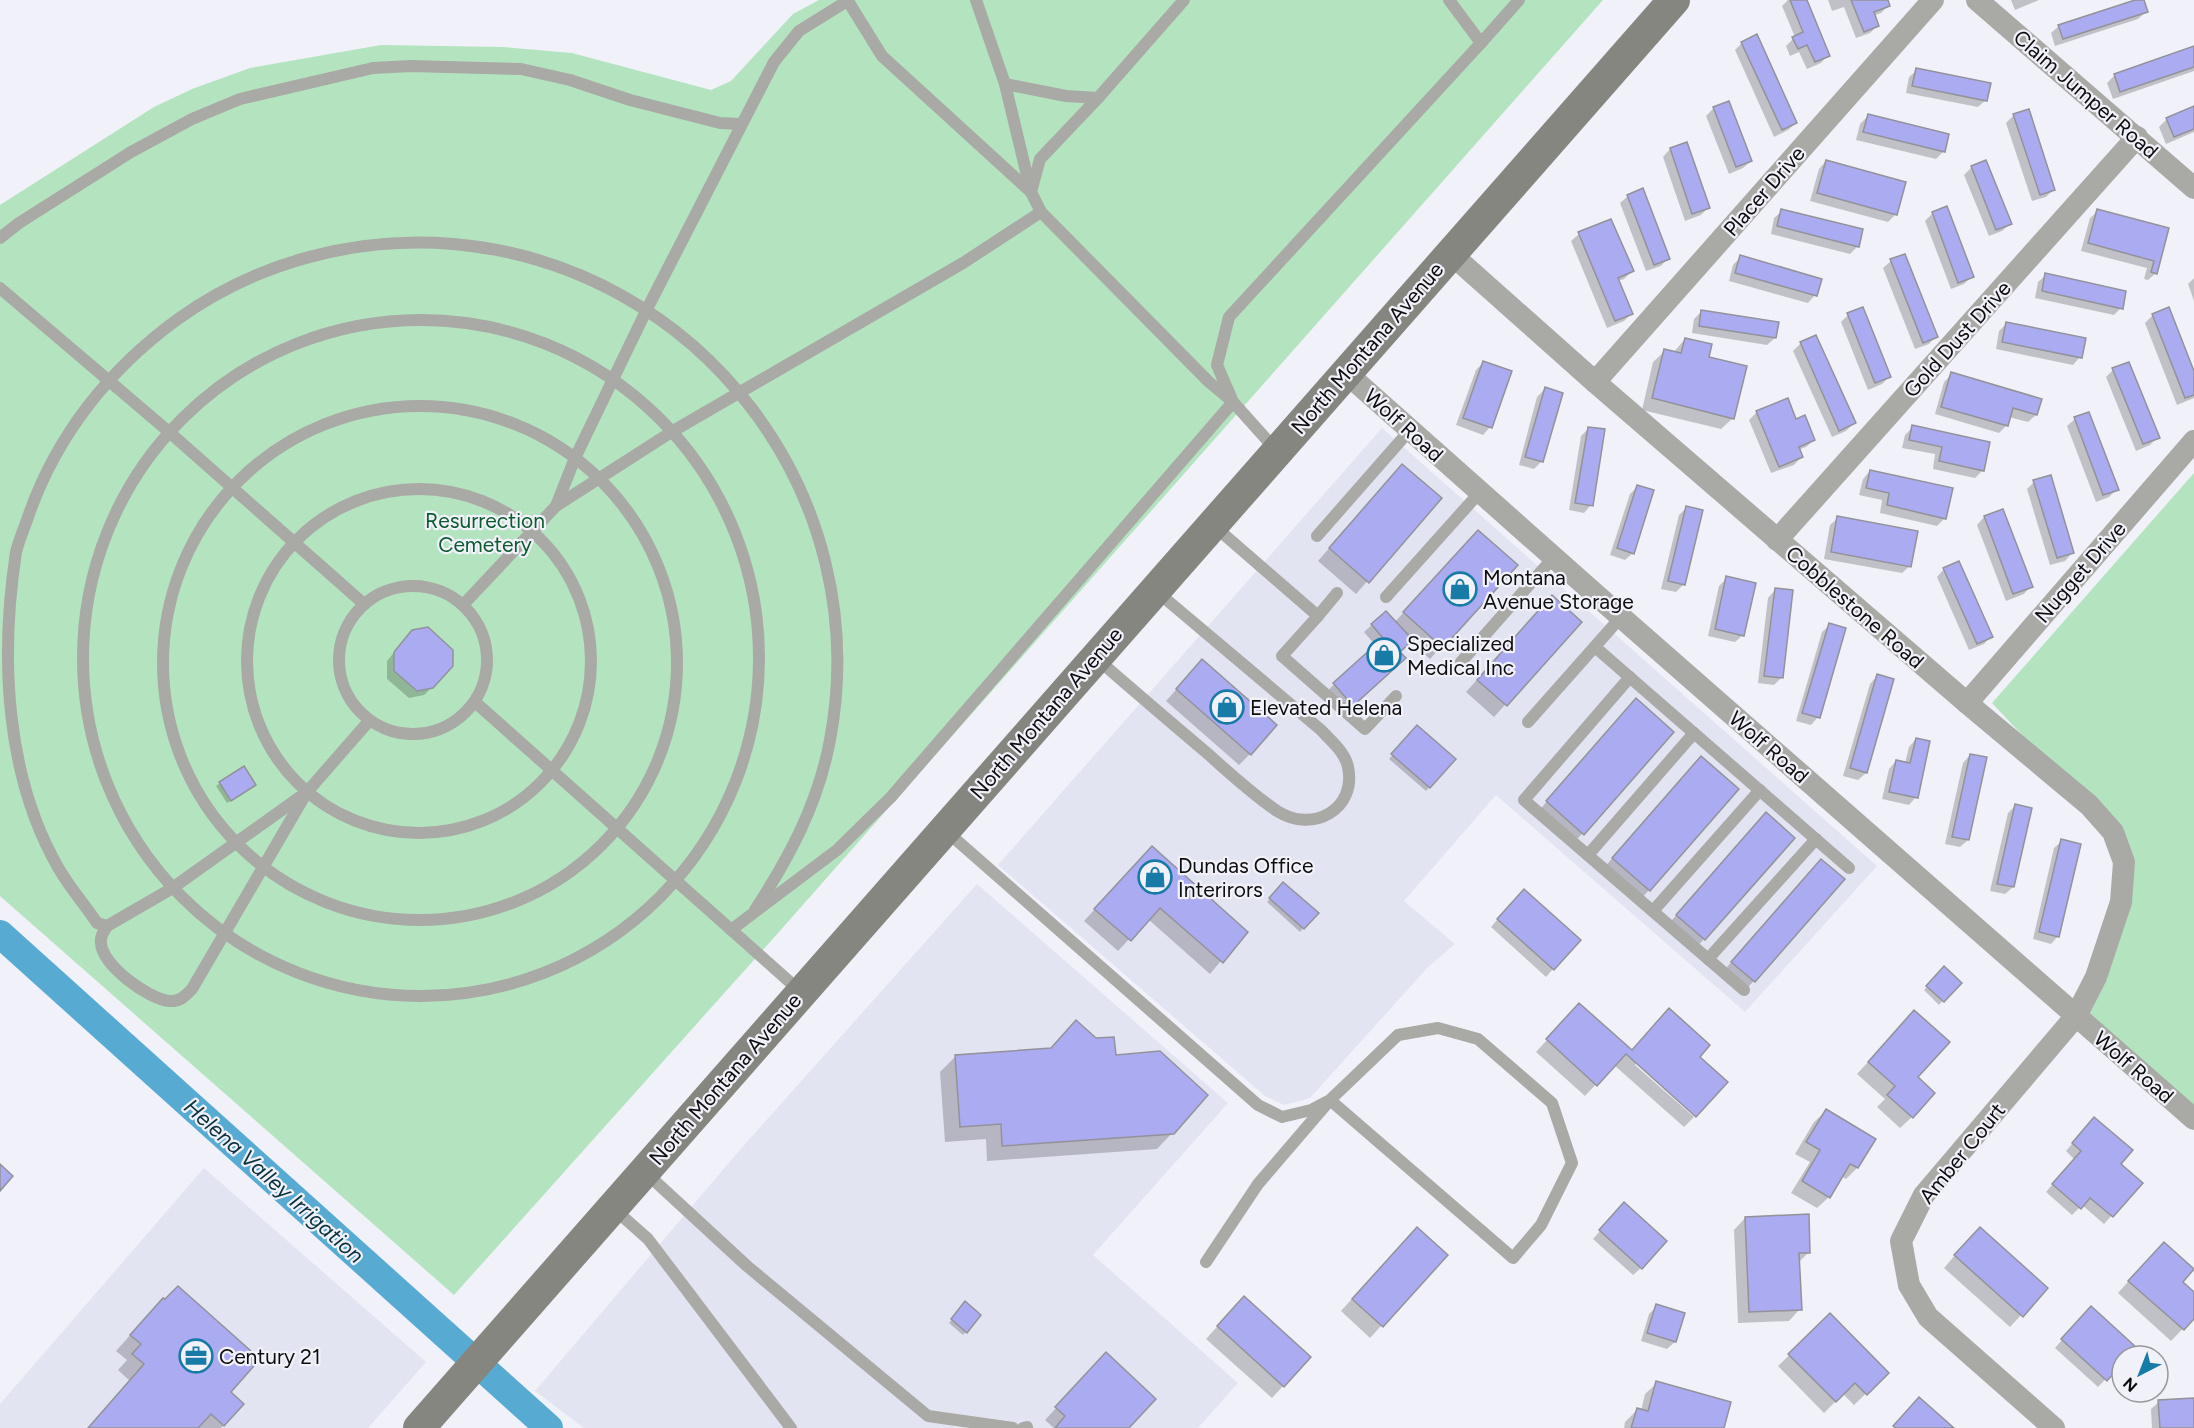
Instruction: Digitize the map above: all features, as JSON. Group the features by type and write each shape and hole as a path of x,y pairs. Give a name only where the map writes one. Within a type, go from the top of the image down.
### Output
{"main road":[{"name":"North Montana Avenue","path":"419,1428 1674,0"}],"street":[{"name":"Placer Drive","path":"1595,382 1933,0"},
{"name":"Claim Jumper Road","path":"1977,0 2194,188"},
{"name":"Gold Dust Drive","path":"1777,540 2137,137"},
{"name":"Cobblestone Road","path":"1450,253 1777,540 2089,805 2113,832 2124,862 2121,902 2096,977 2076,1016"},
{"name":"Wolf Road","path":"1345,372 1553,558 2194,1119"},
{"name":"Nugget Drive","path":"1967,703 2194,441"},
{"name":"Amber Court","path":"2054,1428 1928,1317 1909,1285 1901,1241 1924,1195 2076,1016"}],"lane":[{"path":"556,506 575,458 647,309 741,124 774,62 799,30 849,0 882,56 1031,192"},
{"path":"976,0 1005,84 1031,192 1041,212 1209,382 1233,402 1277,450"},
{"path":"1031,192 1040,159 1098,98 1184,0"},
{"path":"1449,0 1480,43"},
{"path":"1233,402 1217,365 1229,317 1519,0"},
{"path":"0,238 19,223 131,152 192,119 240,99 373,68 411,66 521,69 570,80 630,100 720,123 741,124"},
{"path":"1005,84 1066,96 1098,98"},
{"path":"463,605 556,506 672,431 963,263 1041,212"},
{"path":"108,926 97,923 60,869 31,810 11,747 3,682 4,617 15,553 37,491 68,433 108,381 159,332 198,305 250,277 306,257 364,245 423,241 482,246 540,260 595,281 647,309 712,361 740,392 777,442 805,498 822,546 836,618 838,680 830,741 813,801 788,858 749,918 731,930"},
{"path":"0,288 168,431 364,604"},
{"path":"416,319 486,325 553,346 613,380 672,431 714,488 743,552 758,621 759,691 745,760 717,824 676,882 631,925 579,958 521,982 460,994 398,996 336,986 278,964 224,936 171,889 136,848 92,738 82,656 92,575 121,498 168,431 220,384 280,349 347,327 416,319"},
{"path":"755,910 789,888 837,850 898,790 1233,402"},
{"path":"416,405 452,407 488,414 522,427 554,443 600,479 630,515 647,543 664,583 676,635 678,668 675,700 668,732 658,763 644,792 617,829 580,866 553,884 524,899 494,910 430,921 398,920 366,915 334,906 304,893 263,867 236,843 201,799 184,766 172,732 164,697 162,661 165,624 172,589 185,555 203,523 250,469 279,447 310,429 344,416 416,405"},
{"path":"1317,536 1410,430"},
{"path":"411,488 454,492 496,506 532,530 562,564 582,603 592,647 590,692 587,702 577,734 553,772 520,803 479,824 434,834 388,831 345,817 307,792 283,766 264,737 252,704 247,670 249,635 257,601 272,570 294,542 328,514 368,496 411,488"},
{"path":"1386,597 1480,492"},
{"path":"1212,524 1318,616"},
{"path":"1461,662 1553,558"},
{"path":"403,586 425,586 446,593 463,605 477,622 485,641 488,662 484,683 475,702 458,719 437,731 413,734 390,733 369,721 353,704 343,684 339,663 341,641 350,621 364,604 382,592 403,586"},
{"path":"1095,657 1242,784 1278,812 1300,821 1319,820 1334,811 1343,798 1348,784 1348,768 1336,746 1155,590"},
{"path":"1337,593 1282,656 1365,729 1396,696"},
{"path":"1528,722 1621,617"},
{"path":"1595,646 1849,868"},
{"path":"1630,677 1524,800 1744,990"},
{"path":"475,702 801,992"},
{"path":"307,792 171,889 108,926 101,937 100,946 108,960 144,992 168,1001 182,1000 192,989 224,936 307,792 369,721"},
{"path":"1588,855 1694,733"},
{"path":"1653,911 1760,790"},
{"path":"944,829 1258,1105 1282,1117 1311,1110 1330,1100"},
{"path":"1708,959 1816,839"},
{"path":"1206,1262 1258,1184 1330,1100 1398,1035 1438,1028 1478,1039 1552,1103 1572,1163 1541,1225 1513,1258 1330,1100"},
{"path":"644,1171 747,1266 928,1416 1013,1428"},
{"path":"612,1207 648,1239 791,1428"}],"shaded area":[{"path":"1382,428 1877,866 1745,1012 1496,795 1404,901 1455,944 1428,967 1310,1098 1284,1105 1265,1096 998,865"},
{"path":"977,884 1228,1103 1093,1255 1238,1383 1198,1428 584,1428 535,1391 738,1152"},
{"path":"204,1168 426,1362 368,1428 0,1428 0,1404"}],"green space":[{"name":"Resurrection Cemetery","path":"819,0 1603,0 778,933 454,1295 0,896 0,205 154,107 192,89 250,68 381,45 503,47 572,53 711,90 731,81 793,14"},
{"path":"2194,473 2194,1123 2076,1016 2121,902 2113,832 1992,703"}],"building":[{"path":"1790,0 1807,0 1830,56 1815,62 1807,45 1798,49 1792,37 1803,32"},
{"path":"1851,0 1888,0 1890,6 1874,12 1879,26 1864,32"},
{"path":"2135,0 2144,0 2148,12 2063,39 2058,25"},
{"path":"1757,34 1797,123 1782,130 1741,42"},
{"path":"2194,46 2194,67 2120,92 2114,74"},
{"path":"1916,68 1991,83 1987,101 1912,86"},
{"path":"1729,101 1752,161 1736,167 1713,107"},
{"path":"2194,106 2194,129 2174,137 2166,118"},
{"path":"2029,109 2055,190 2040,195 2013,114"},
{"path":"1868,114 1949,134 1945,152 1863,132"},
{"path":"1687,142 1710,208 1692,214 1670,148"},
{"path":"1826,160 1906,182 1897,215 1817,193"},
{"path":"1986,160 2012,224 1996,230 1971,166"},
{"path":"1643,188 1670,259 1654,265 1627,195"},
{"path":"1947,206 1974,277 1958,283 1932,212"},
{"path":"1781,209 1863,229 1859,247 1777,226"},
{"path":"2097,209 2169,228 2157,274 2151,272 2154,261 2088,243"},
{"path":"1611,219 1634,271 1618,278 1633,314 1615,321 1578,232"},
{"path":"1905,254 1938,337 1923,343 1890,259"},
{"path":"1740,255 1822,279 1817,296 1735,273"},
{"path":"2045,273 2126,291 2123,309 2042,291"},
{"path":"1863,307 1891,377 1875,383 1847,313"},
{"path":"2169,307 2194,371 2194,395 2185,398 2152,314"},
{"path":"1701,310 1779,322 1776,338 1699,326"},
{"path":"2006,322 2086,338 2082,358 2002,342"},
{"path":"1816,335 1856,423 1839,431 1800,342"},
{"path":"1685,338 1712,344 1709,357 1747,366 1734,419 1652,398 1664,349 1681,353"},
{"path":"1483,361 1512,371 1492,428 1463,418"},
{"path":"2129,362 2160,438 2143,444 2112,368"},
{"path":"1951,372 2042,399 2037,415 2013,408 2008,426 1941,407"},
{"path":"1545,387 1563,393 1543,462 1525,457"},
{"path":"1788,398 1796,419 1805,415 1815,440 1799,447 1803,457 1779,467 1756,411"},
{"path":"2089,412 2119,490 2103,495 2074,417"},
{"path":"1912,425 1990,442 1984,471 1939,461 1942,447 1909,440"},
{"path":"1588,427 1605,429 1593,506 1575,503"},
{"path":"1402,464 1442,498 1369,583 1329,548"},
{"path":"1870,470 1953,488 1946,519 1887,505 1889,493 1866,488"},
{"path":"2051,475 2074,553 2057,558 2033,480"},
{"path":"1637,485 1654,490 1634,554 1617,548"},
{"path":"1686,506 1703,510 1685,585 1668,581"},
{"path":"2003,509 2033,587 2013,594 1984,516"},
{"path":"1837,516 1918,531 1911,567 1831,552"},
{"name":"Montana Avenue Storage","path":"1478,530 1518,565 1443,648 1403,612"},
{"path":"1959,561 1993,637 1977,644 1943,568"},
{"path":"1726,576 1756,583 1744,636 1715,629"},
{"path":"1775,588 1793,590 1783,678 1764,676"},
{"path":"1552,595 1582,622 1507,706 1477,680"},
{"name":"Specialized Medical Inc","path":"1386,611 1413,640 1400,652 1406,658 1353,706 1333,683 1383,638 1371,624"},
{"path":"1829,623 1846,628 1820,718 1802,713"},
{"path":"428,627 453,650 453,666 433,688 417,691 394,671 394,652 412,630"},
{"name":"Elevated Helena","path":"1202,659 1277,725 1251,755 1176,689"},
{"path":"1877,674 1894,679 1867,773 1850,768"},
{"path":"1636,698 1674,732 1584,835 1546,801"},
{"path":"1417,725 1456,759 1430,788 1391,754"},
{"path":"1916,738 1930,741 1918,798 1889,792 1896,760 1910,763"},
{"path":"1970,754 1987,757 1969,840 1952,837"},
{"path":"1701,756 1739,789 1650,891 1612,858"},
{"path":"244,766 256,785 231,801 219,782"},
{"path":"2015,804 2032,808 2014,887 1997,884"},
{"path":"1766,812 1795,838 1705,940 1676,915"},
{"path":"2061,839 2081,844 2059,937 2039,932"},
{"name":"Dundas Office Interirors","path":"1152,846 1248,932 1223,963 1160,908 1131,941 1094,909"},
{"path":"1821,859 1845,879 1755,982 1731,962"},
{"path":"1283,882 1319,913 1304,929 1269,898"},
{"path":"1524,889 1581,940 1554,970 1497,919"},
{"path":"1944,966 1962,983 1944,1002 1926,986"},
{"path":"1579,1003 1632,1050 1669,1008 1710,1045 1700,1057 1728,1082 1696,1117 1626,1054 1597,1086 1546,1039"},
{"path":"1914,1010 1950,1042 1918,1077 1935,1093 1913,1118 1887,1095 1895,1086 1868,1062"},
{"path":"1076,1020 1096,1038 1114,1037 1116,1055 1160,1051 1208,1095 1174,1134 1002,1146 1001,1124 960,1127 955,1055 1051,1048"},
{"path":"1826,1109 1876,1139 1858,1168 1850,1164 1830,1198 1802,1181 1820,1150 1806,1142"},
{"path":"2094,1117 2133,1150 2121,1164 2143,1183 2113,1217 2090,1198 2081,1209 2052,1184 2081,1151 2072,1143"},
{"path":"0,1164 13,1176 0,1191"},
{"path":"1624,1202 1667,1241 1642,1269 1599,1230"},
{"path":"1809,1214 1810,1253 1799,1253 1802,1310 1749,1312 1745,1217"},
{"path":"1417,1227 1448,1255 1383,1327 1352,1299"},
{"path":"1980,1227 2048,1288 2023,1317 1954,1255"},
{"path":"2164,1242 2194,1269 2183,1282 2194,1292 2194,1319 2184,1330 2128,1281"},
{"name":"Century 21","path":"178,1286 260,1359 231,1392 244,1404 224,1426 211,1414 198,1428 88,1428 144,1364 132,1354 141,1344 130,1335 163,1298 165,1299"},
{"path":"1244,1296 1311,1357 1284,1387 1217,1326"},
{"path":"965,1301 981,1315 967,1333 951,1319"},
{"path":"1656,1304 1685,1313 1676,1342 1647,1333"},
{"path":"2091,1306 2133,1344 2110,1344 2110,1378 2107,1381 2061,1339"},
{"path":"1830,1313 1889,1373 1867,1395 1855,1383 1836,1402 1788,1354"},
{"path":"1106,1352 1156,1399 1129,1428 1055,1428 1065,1416 1055,1407"},
{"path":"1656,1381 1731,1402 1724,1428 1631,1428 1637,1408 1648,1411"},
{"path":"1919,1397 1954,1428 1896,1428 1893,1426"},
{"path":"2194,1398 2194,1428 2160,1428 2158,1404 2170,1404 2170,1399"}],"waterway":[{"name":"Helena Valley Irrigation","path":"0,934 549,1428"}],"place":[{"name":"Montana Avenue Storage","path":"1460,589"},
{"name":"Specialized Medical Inc","path":"1384,655"},
{"name":"Elevated Helena","path":"1227,707"},
{"name":"Dundas Office Interirors","path":"1155,877"},
{"name":"Century 21","path":"196,1356"}]}
